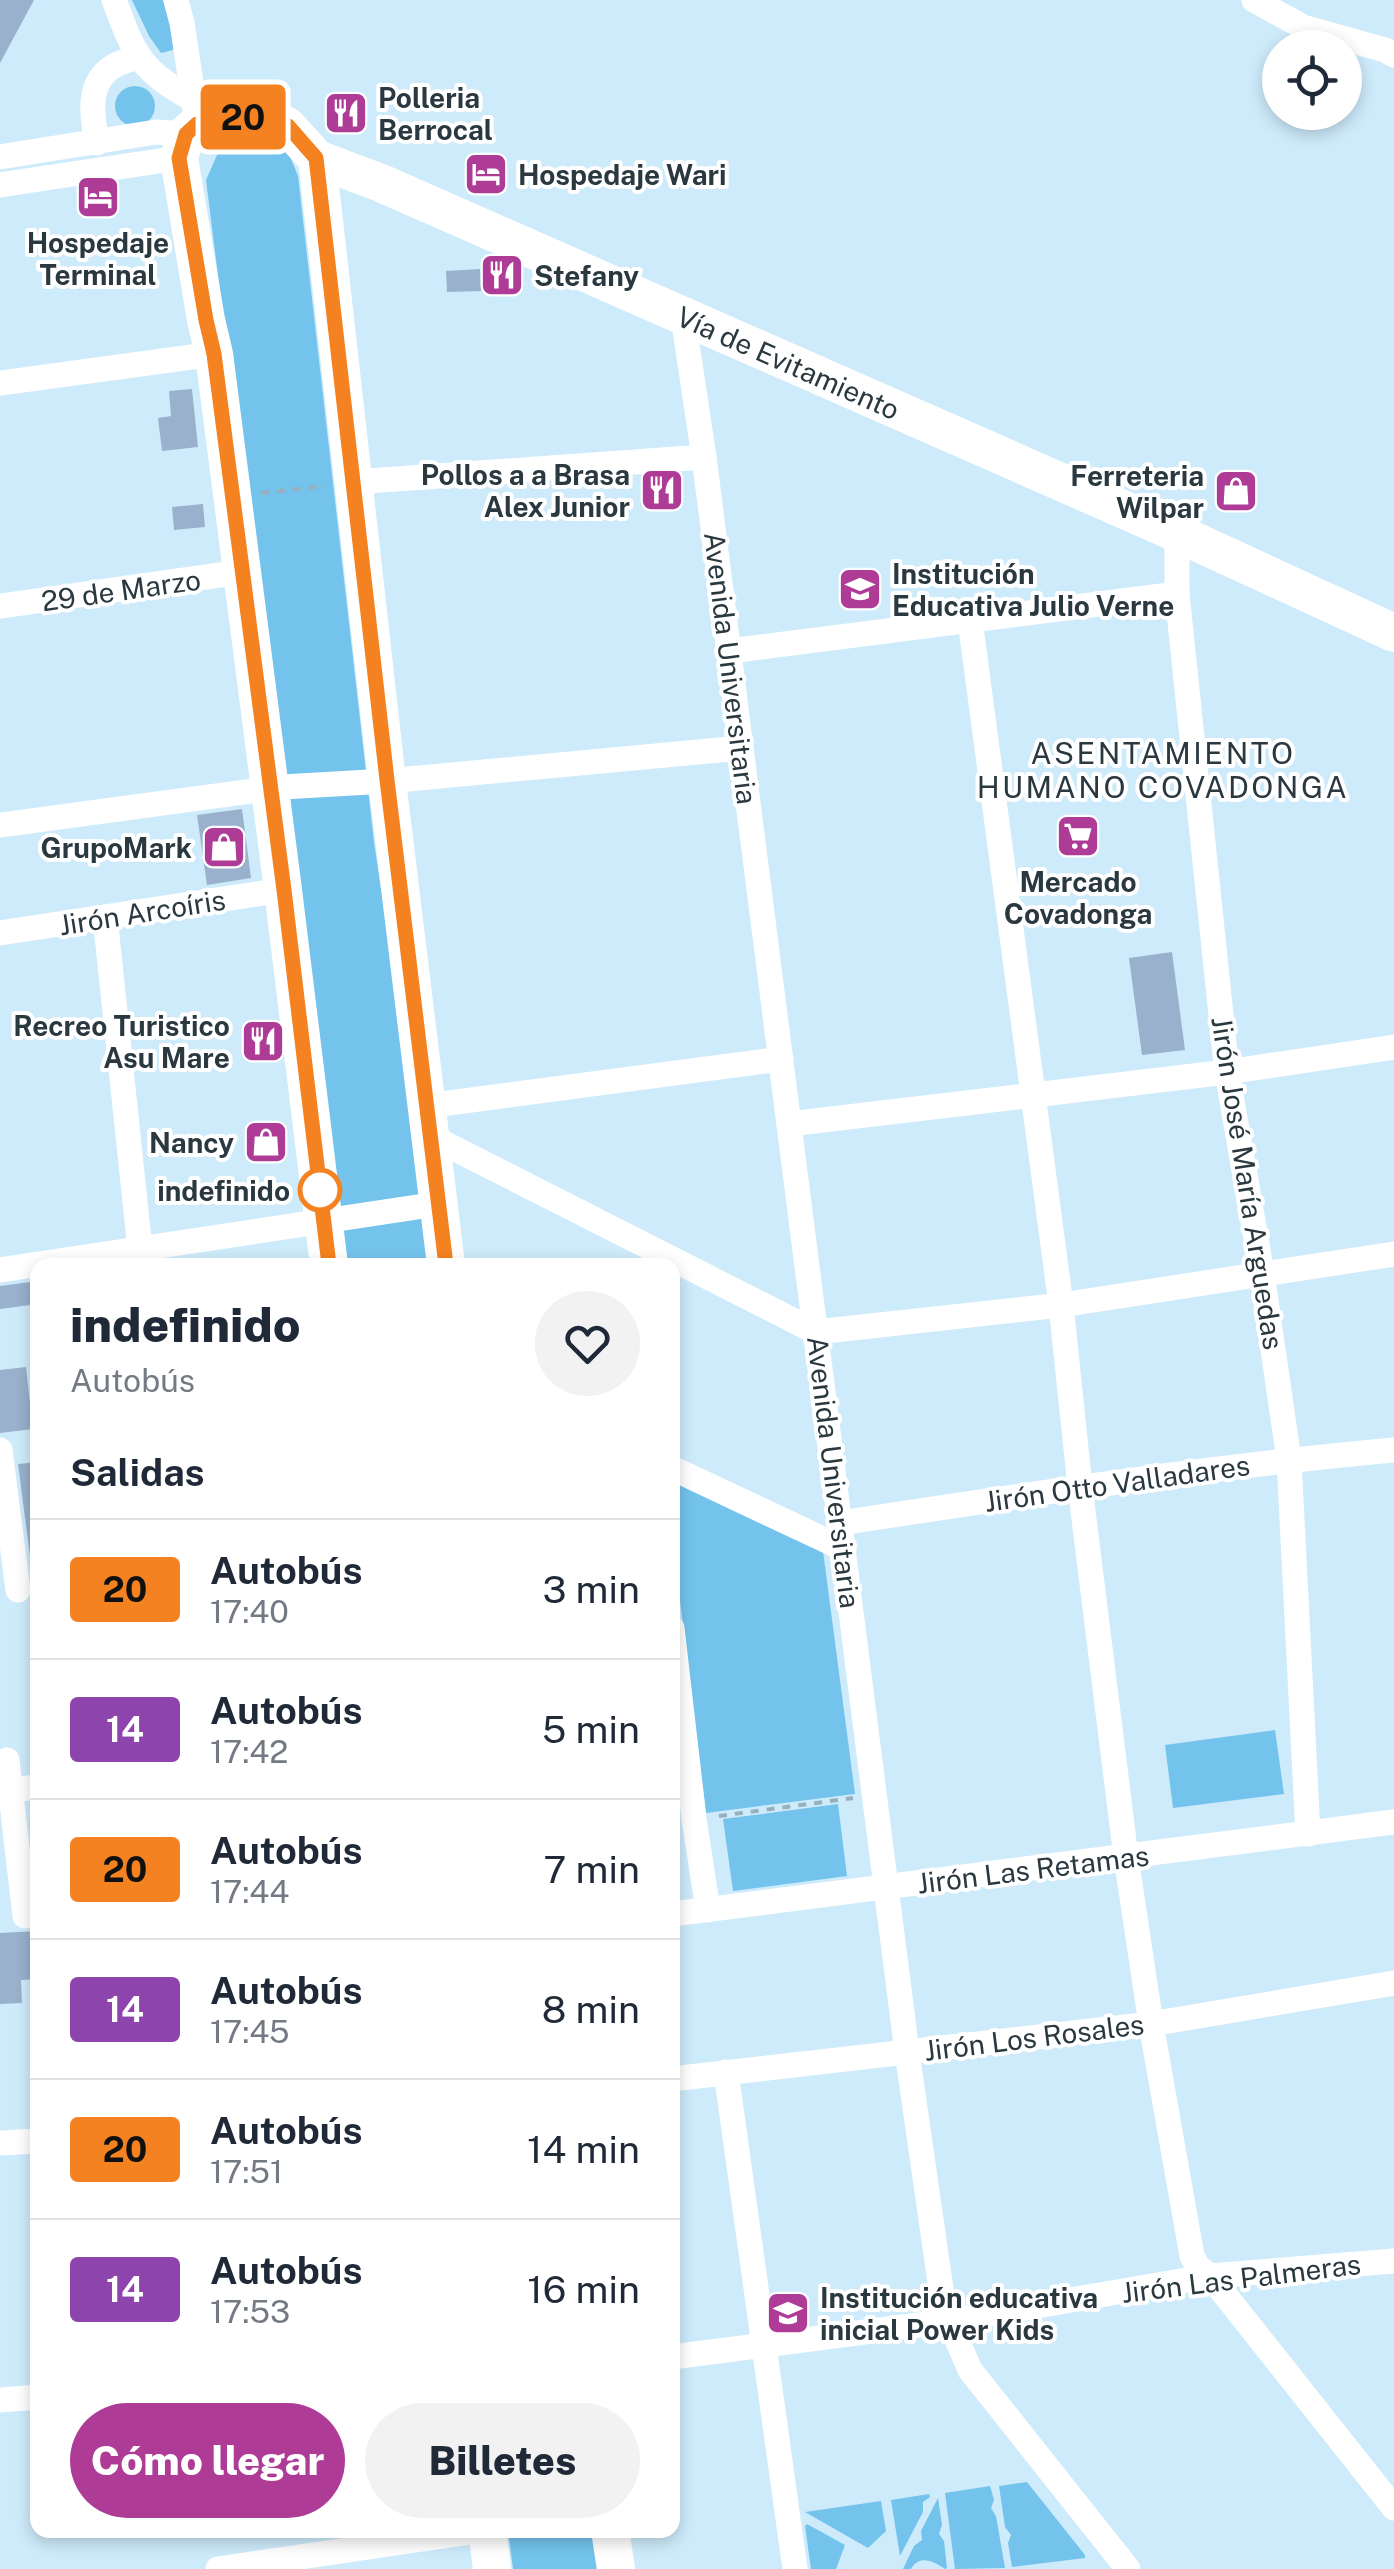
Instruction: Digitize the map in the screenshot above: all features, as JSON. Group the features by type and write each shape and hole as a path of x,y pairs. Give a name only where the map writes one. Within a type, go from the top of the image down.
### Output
{"highway":[{"name":"Vía de Evitamiento","path":"182,130 252,115 274,120 288,126 316,158 382,183 1177,533 1394,633"},
{"path":"182,130 284,890 327,1258"},
{"path":"316,158 445,1258"},
{"path":"487,2538 492,2569"},
{"path":"611,2538 616,2569"}],"street":[{"path":"114,0 137,57 162,82 182,130"},
{"path":"176,0 182,23 182,130"},
{"path":"1254,0 1303,28 1394,55"},
{"path":"98,143 92,117 94,92 113,66 137,57"},
{"path":"0,157 182,130"},
{"path":"0,185 182,130"},
{"name":"Avenida Universitaria","path":"682,317 704,458 907,2052 942,2296 948,2321 970,2370 1128,2569"},
{"path":"0,383 214,354"},
{"path":"354,482 704,458"},
{"name":"Jirón José María Arguedas","path":"1177,533 1177,594 1228,1072 1289,1460 1308,1834"},
{"name":"29 de Marzo","path":"0,606 241,572"},
{"path":"729,651 1177,594"},
{"path":"970,620 1061,1304 1126,1857 1192,2256 1394,2508"},
{"path":"0,825 270,788 741,748"},
{"name":"Jirón Arcoíris","path":"0,933 284,890"},
{"path":"105,917 152,1253"},
{"path":"789,1124 1228,1072 1394,1047"},
{"path":"428,1121 781,1058"},
{"path":"428,1121 680,1258"},
{"path":"115,1258 340,1217 437,1204"},
{"path":"680,1258 816,1332 1061,1304 1394,1254"},
{"path":"0,1270 30,1267"},
{"path":"0,1450 18,1590"},
{"name":"Jirón Otto Valladares","path":"840,1523 1080,1487 1394,1450"},
{"path":"680,1472 844,1549"},
{"path":"680,1697 708,1910"},
{"path":"7,1760 21,1917"},
{"path":"10,1790 30,1788"},
{"name":"Jirón Las Retamas","path":"680,1913 1394,1822"},
{"name":"Jirón Los Rosales","path":"680,2078 1151,2024 1394,1983"},
{"path":"726,2072 795,2569"},
{"path":"0,2143 30,2141"},
{"name":"Jirón Las Palmeras","path":"680,2355 948,2321 1210,2276 1394,2261"},
{"path":"0,2400 30,2398"},
{"path":"218,2569 431,2538"}],"path":[{"path":"231,496 354,482"},
{"path":"694,1819 875,1794"}],"shaded area":[{"path":"132,0 163,0 173,34 173,50 161,53"},
{"path":"135,86 149,92 155,106 149,120 135,126 121,120 115,106 121,92"},
{"path":"245,133 275,139 285,148 298,176 374,842 429,1258 345,1258 206,180 224,139"},
{"path":"680,1482 823,1551 855,1794 706,1813 680,1600"},
{"path":"1275,1730 1284,1794 1173,1808 1165,1745"},
{"path":"838,1804 847,1876 733,1891 723,1819"},
{"path":"1027,2482 1085,2558 1012,2567 1008,2543 1011,2535 1005,2527 999,2486"},
{"path":"990,2486 1005,2568 955,2569 945,2493"},
{"path":"929,2494 923,2502 923,2512 900,2556 891,2500"},
{"path":"938,2498 942,2525 939,2534 944,2541 947,2568 922,2560 911,2569 903,2569 914,2546 922,2540 921,2531"},
{"path":"881,2501 886,2531 868,2548 805,2512"},
{"path":"807,2524 845,2545 836,2569 811,2569"},
{"path":"509,2538 594,2538 598,2569 513,2569"}],"building":[{"path":"0,0 34,0 0,63"},
{"path":"480,269 481,291 447,292 446,271"},
{"path":"192,389 198,447 162,451 158,418 171,416 169,391"},
{"path":"203,504 205,527 174,530 172,507"},
{"name":"GrupoMark","path":"242,809 251,878 207,885 197,815"},
{"path":"1172,952 1185,1050 1142,1055 1129,958"},
{"path":"30,1282 30,1305 0,1309 0,1286"},
{"path":"26,1367 30,1429 0,1433 0,1370"},
{"path":"30,1463 30,1556 18,1464"},
{"path":"30,1931 30,1979 21,1980 22,2003 0,2004 0,1933"}],"bus line":[{"name":"20","path":"328,1258 214,354 179,158 186,134 197,124 252,115 288,126 316,158 445,1258"}],"place":[{"name":"Polleria Berrocal","path":"346,113"},
{"name":"Hospedaje Wari","path":"486,174"},
{"name":"Hospedaje Terminal","path":"98,197"},
{"name":"Stefany","path":"502,275"},
{"name":"Pollos a a Brasa Alex Junior","path":"662,490"},
{"name":"Ferreteria Wilpar","path":"1236,491"},
{"name":"Institución Educativa Julio Verne","path":"860,589"},
{"name":"Mercado Covadonga","path":"1078,836"},
{"name":"GrupoMark","path":"224,847"},
{"name":"Recreo Turistico Asu Mare","path":"263,1041"},
{"name":"Nancy","path":"266,1142"},
{"name":"indefinido","path":"320,1190"},
{"name":"Institución educativa inicial Power Kids","path":"788,2313"}],"district":[{"name":"ASENTAMIENTO HUMANO COVADONGA","path":"1163,770"}]}
